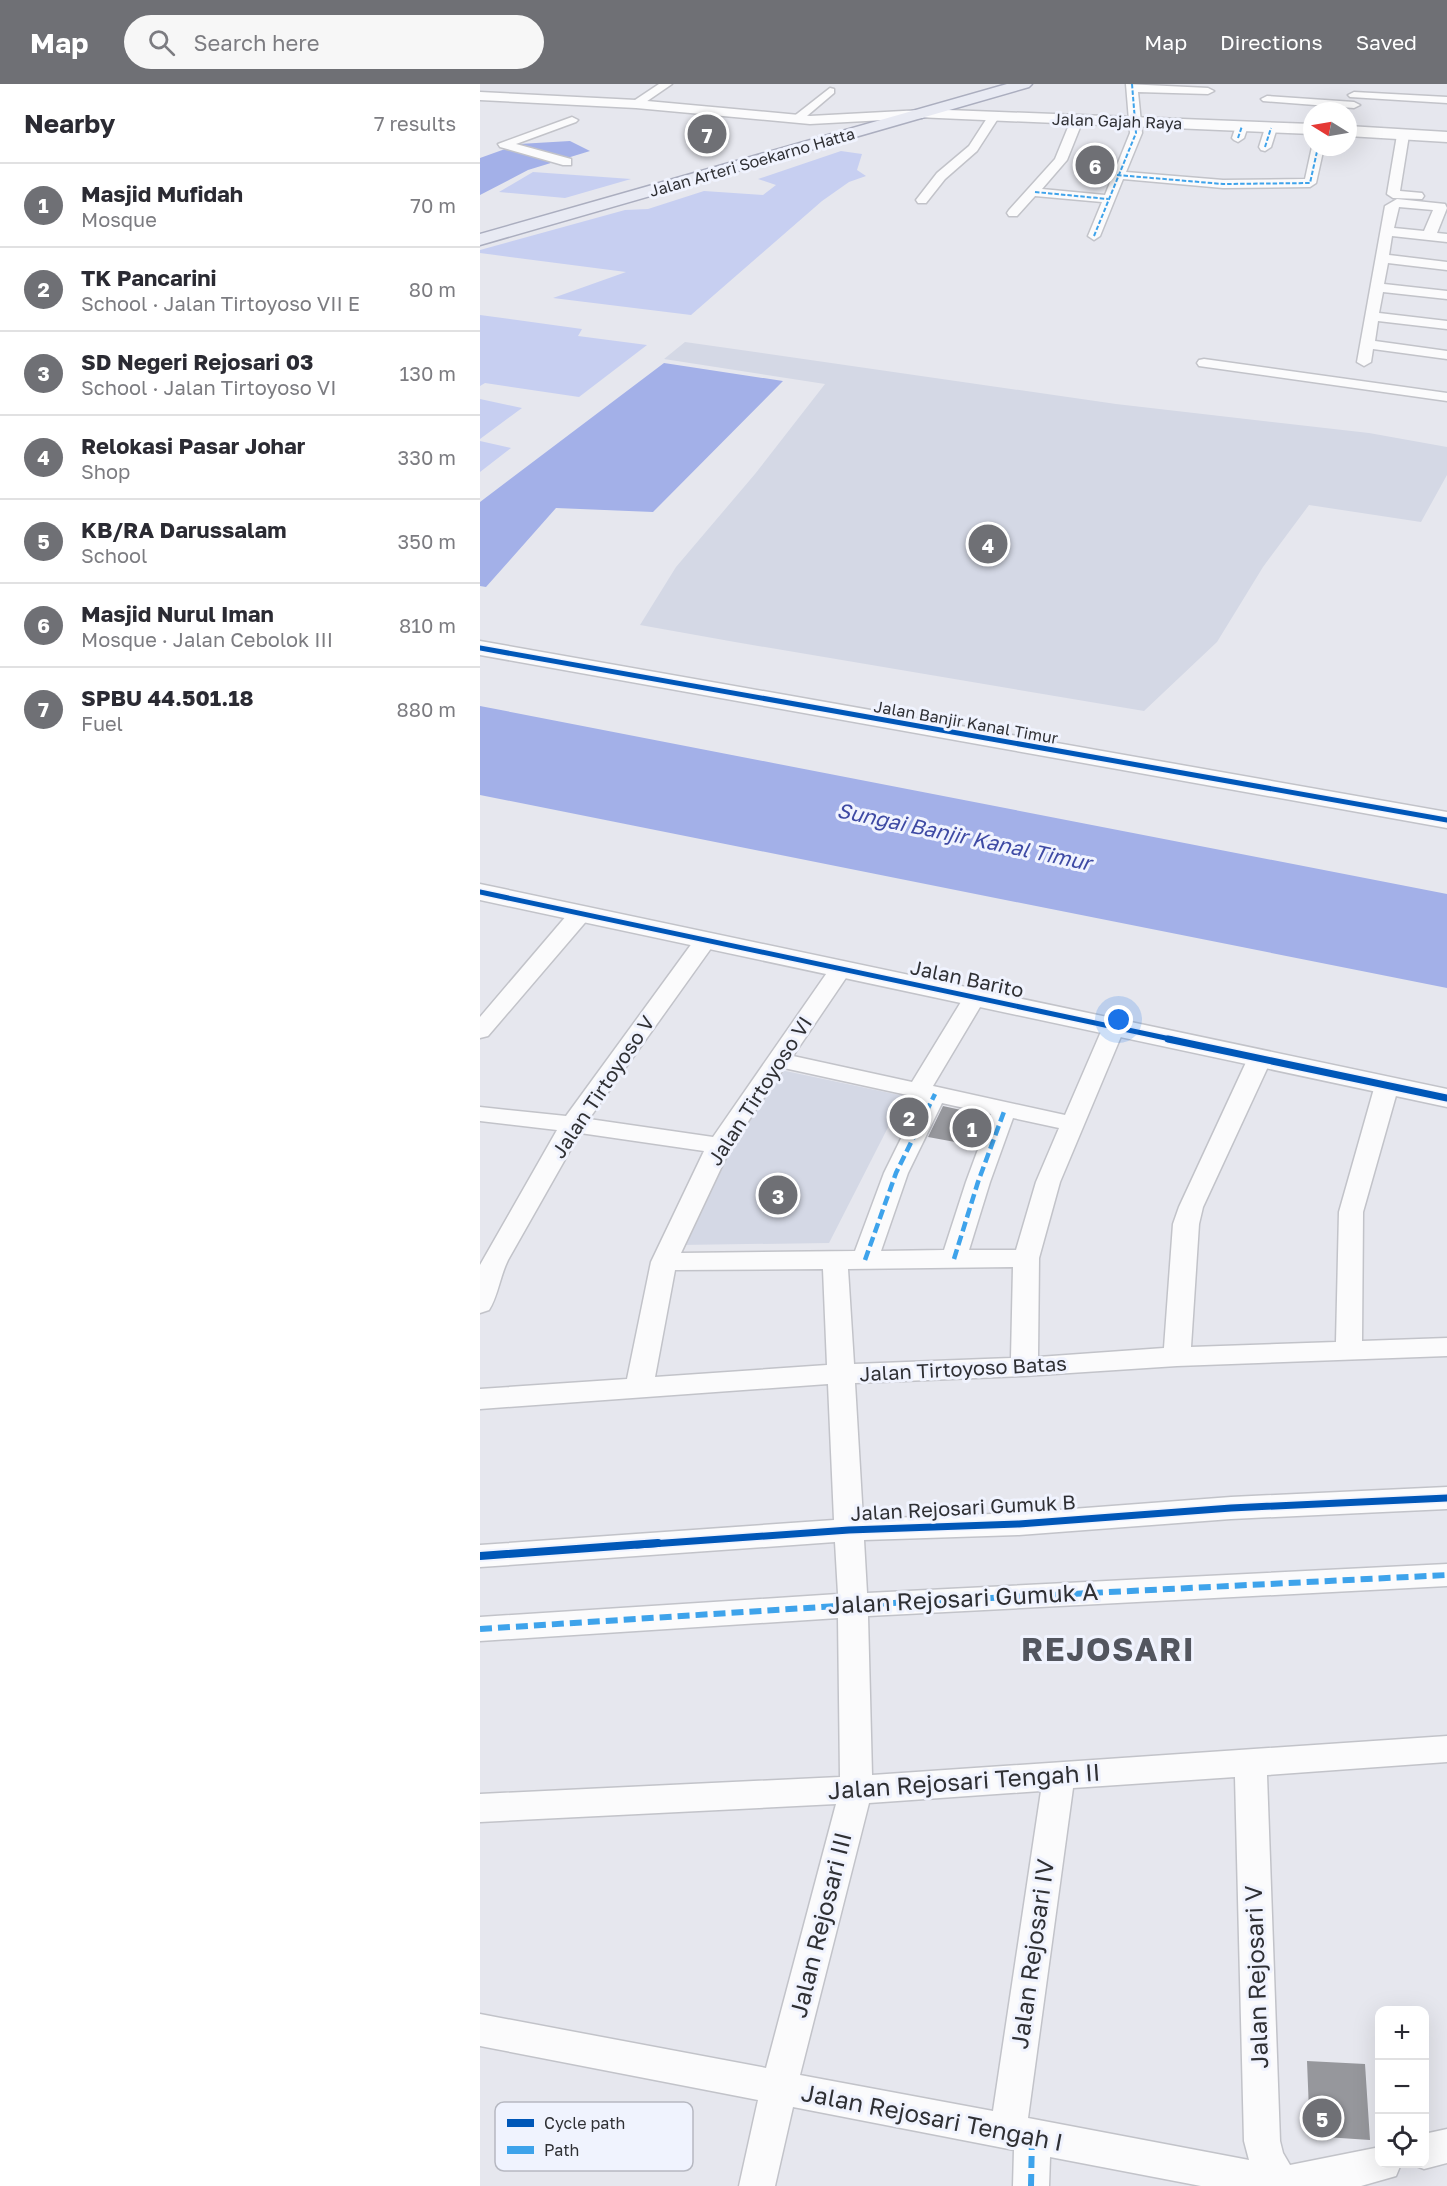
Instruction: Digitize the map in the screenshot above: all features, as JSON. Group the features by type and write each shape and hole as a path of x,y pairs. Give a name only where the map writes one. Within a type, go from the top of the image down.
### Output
{"main road":[{"name":"Jalan Arteri Soekarno Hatta","path":"480,232 1007,84"},
{"name":"Jalan Arteri Soekarno Hatta","path":"480,240 1024,84"},
{"name":"Jalan Gajah Raya","path":"922,114 1134,122 1240,132 1271,128 1303,129"},
{"path":"823,120 836,124 841,130"},
{"path":"1357,132 1447,137"}],"street":[{"path":"636,104 666,84"},
{"path":"1094,236 1136,133 1132,86 1208,92"},
{"path":"1267,99 1356,92 1442,89"},
{"path":"797,119 830,92"},
{"path":"1356,92 1447,100"},
{"path":"480,96 636,104 797,119 823,120 922,114"},
{"path":"922,200 941,176 973,148 993,117"},
{"path":"567,162 504,144 572,120"},
{"path":"1013,213 1035,192 1061,160 1077,120"},
{"path":"1265,147 1271,128"},
{"path":"1403,135 1393,194 1447,198"},
{"path":"1117,175 1223,184 1310,183 1316,156"},
{"path":"1035,192 1108,199"},
{"path":"1364,362 1391,206 1394,203 1441,207 1442,214 1429,236"},
{"path":"1387,231 1447,238"},
{"path":"1383,258 1447,266"},
{"path":"1377,286 1447,295"},
{"path":"1372,316 1447,325"},
{"path":"1367,344 1447,355"},
{"path":"1447,388 1207,359 1447,397"},
{"name":"Jalan Banjir Kanal Timur","path":"480,648 1447,820"},
{"name":"Jalan Barito","path":"480,892 1447,1098"},
{"path":"480,1031 581,913"},
{"name":"Jalan Tirtoyoso V","path":"480,1304 486,1279 495,1260 572,1125 706,940"},
{"name":"Jalan Tirtoyoso VI","path":"639,1388 664,1262 719,1146 841,969"},
{"path":"865,1260 927,1092 975,997"},
{"path":"1024,1367 1026,1258 1048,1182 1114,1027"},
{"path":"1177,1357 1186,1224 1191,1207 1260,1058"},
{"path":"779,1060 1073,1124"},
{"path":"1349,1350 1351,1212 1387,1085"},
{"path":"954,1259 978,1182 1005,1109"},
{"path":"480,1114 719,1146"},
{"path":"664,1262 1026,1258"},
{"name":"Jalan Rejosari III","path":"757,2186 779,2088 856,1790 853,1605 835,1260"},
{"name":"Jalan Tirtoyoso Batas","path":"480,1399 840,1374 1024,1367 1177,1357 1447,1347"},
{"name":"Jalan Rejosari Gumuk B","path":"480,1556 849,1530 1020,1524 1231,1508 1447,1498"},
{"name":"Jalan Rejosari Gumuk A","path":"480,1629 853,1605 1447,1575"},
{"name":"Jalan Rejosari Tengah II","path":"480,1809 856,1790 1447,1749"},
{"name":"Jalan Rejosari V","path":"1251,1763 1262,2141 1266,2158 1282,2185"},
{"name":"Jalan Rejosari IV","path":"1031,2186 1020,2135 1059,1775"},
{"name":"Jalan Rejosari Tengah I","path":"480,2030 1282,2185 1375,2165"},
{"path":"1429,2151 1447,2146"}],"shaded area":[{"path":"841,151 862,154 857,170 866,176 849,182 822,201 691,315 553,298 626,272 480,253 480,250 625,210 648,209 704,191 763,195 776,185 758,179"},
{"path":"533,172 631,179 565,198 499,192"},
{"path":"480,315 582,329 578,336 647,345 579,397 485,383 480,386"},
{"path":"685,342 1116,404 1369,433 1447,447 1447,475 1421,522 1309,505 1263,567 1217,642 1144,711 735,642 640,625 676,567 755,474 825,384 664,359"},
{"path":"480,399 522,408 480,439"},
{"path":"480,441 511,448 480,472"},
{"path":"776,1069 904,1096 829,1243 679,1245 726,1147"}],"water":[{"path":"570,141 590,151 528,170 480,195 480,158 519,144"},
{"path":"664,363 783,381 653,512 556,508 486,587 480,586 480,502"},
{"name":"Sungai Banjir Kanal Timur","path":"480,706 1447,894 1447,988 480,795"}],"building":[{"path":"906,1103 915,1105 903,1130 894,1129"},
{"path":"943,1106 988,1116 977,1146 928,1137"},
{"path":"1307,2061 1365,2064 1370,2140 1310,2136"}],"marked path":[{"path":"1094,236 1136,133 1132,84"},
{"path":"1238,138 1242,126"},
{"path":"1265,147 1271,128"},
{"path":"1117,175 1223,184 1310,183 1316,156"},
{"path":"1035,192 1108,199"},
{"path":"865,1260 896,1173 935,1094"},
{"path":"954,1259 978,1182 1005,1109"},
{"path":"480,1629 853,1605 1447,1575"},
{"path":"1031,2186 1032,2137"}],"cycle path":[{"path":"480,648 1447,820"},
{"path":"480,892 1447,1098"},
{"path":"480,1556 849,1530 1019,1524 1231,1508 1447,1498"}],"place":[{"name":"SPBU 44.501.18","path":"707,134"},
{"name":"Masjid Nurul Iman","path":"1095,165"},
{"name":"Relokasi Pasar Johar","path":"988,544"},
{"name":"TK Pancarini","path":"909,1117"},
{"name":"Masjid Mufidah","path":"972,1128"},
{"name":"SD Negeri Rejosari 03","path":"778,1195"},
{"name":"KB/RA Darussalam","path":"1322,2118"}],"district":[{"name":"REJOSARI","path":"1108,1650"}]}
